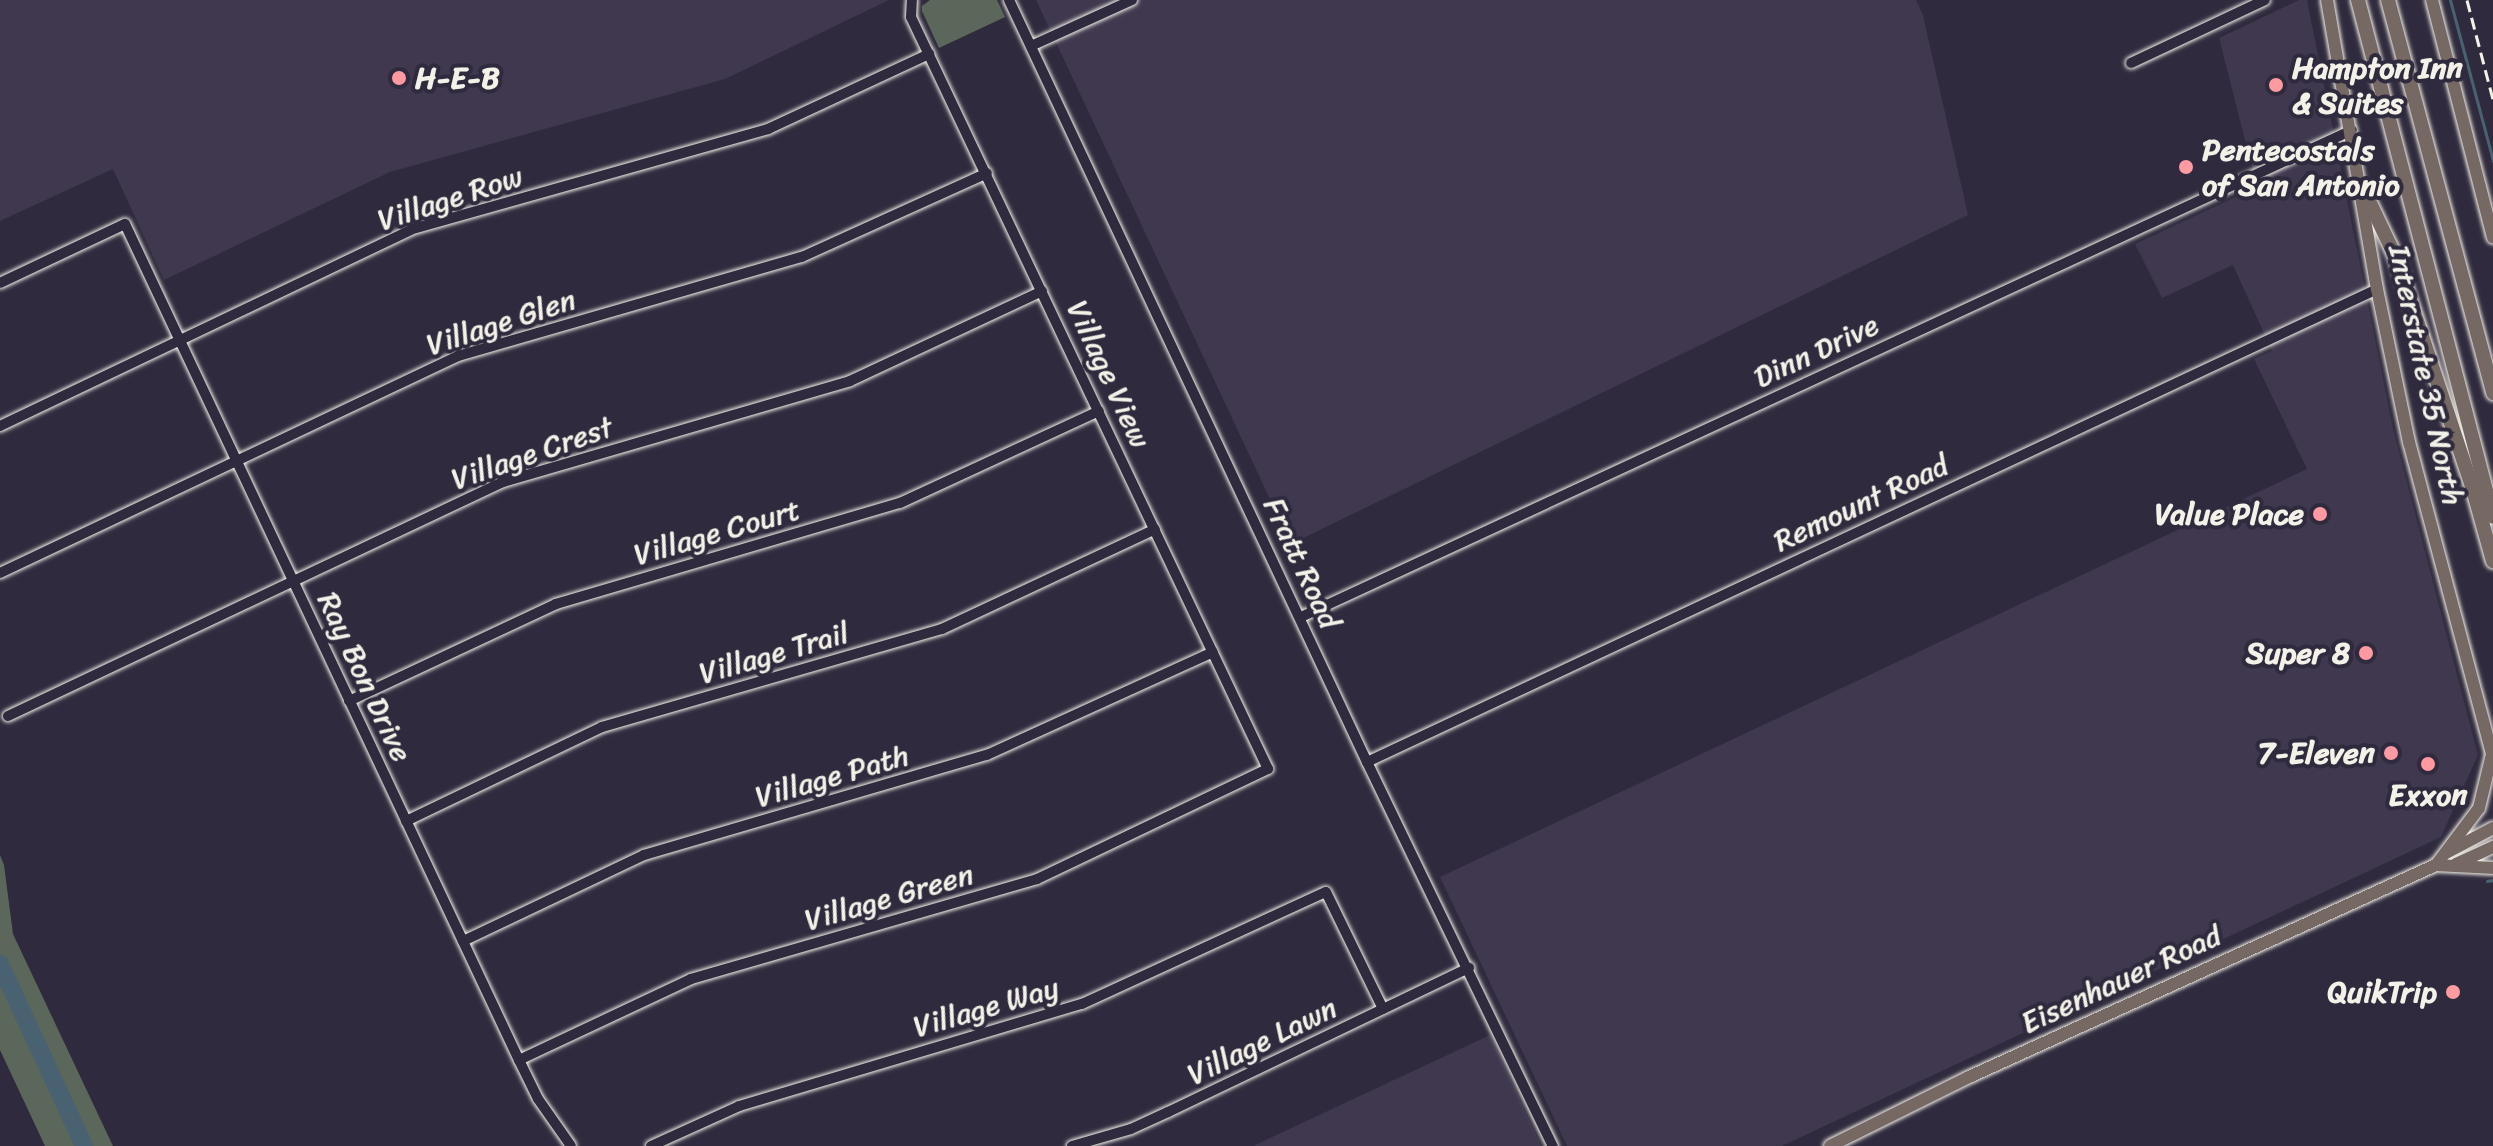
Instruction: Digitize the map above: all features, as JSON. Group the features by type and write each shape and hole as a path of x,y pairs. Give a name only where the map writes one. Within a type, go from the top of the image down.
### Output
{"highway":[{"path":"2358,0 2493,517"},
{"path":"2388,0 2493,393"},
{"path":"2362,186 2396,258 2472,486 2493,561"}],"main road":[{"name":"Interstate 35 North","path":"2327,0 2362,186 2377,289 2409,442 2493,755"},
{"path":"2432,0 2493,237"},
{"path":"2439,860 2479,808 2493,755"},
{"name":"Eisenhauer Road","path":"1830,1146 1844,1142 2066,1032 2439,860 2493,828"},
{"name":"Eisenhauer Road","path":"2439,860 2453,866 2493,847"},
{"path":"2453,866 2493,868"}],"street":[{"name":"Village View","path":"912,0 911,17 1268,769"},
{"name":"Fratt Road","path":"1009,0 1367,762 1553,1146"},
{"path":"1031,46 1132,0"},
{"path":"2131,63 2265,0"},
{"name":"Village Row","path":"0,426 416,228 760,131 929,54"},
{"name":"Dinn Drive","path":"1301,617 2352,130"},
{"name":"Village Glen","path":"0,573 458,356 802,257 987,173"},
{"name":"Ray Bon Drive","path":"0,283 125,224 519,1060 538,1099 571,1146"},
{"name":"Remount Road","path":"1367,762 2377,289"},
{"name":"Village Crest","path":"8,716 503,482 850,381 1042,291"},
{"name":"Village Court","path":"349,701 556,604 900,503 1099,411"},
{"name":"Village Trail","path":"406,821 602,727 942,629 1155,529"},
{"name":"Village Path","path":"463,941 644,855 987,755 1213,652"},
{"name":"Village Green","path":"519,1060 691,979 1037,879 1268,769"},
{"name":"Village Way","path":"651,1146 739,1106 1082,1004 1326,892 1383,1009"},
{"name":"Village Lawn","path":"1072,1146 1131,1129 1469,968"}],"shaded area":[{"path":"0,0 889,0 725,79 390,172 164,280 113,169 0,221"},
{"path":"1036,0 1916,0 1923,15 1968,215 1291,544"},
{"path":"2299,0 2307,0 2393,429 2478,755 2441,837 1782,1146 1567,1146 1440,877 2307,469 2254,359 2272,351 2233,265 2162,298 2135,244 2257,187 2219,38"},
{"path":"1490,1035 1541,1146 1253,1146"}],"green space":[{"path":"930,0 997,0 1005,17 939,48 922,11 922,6"},
{"path":"0,855 13,934 113,1146 45,1146 0,1050"}],"waterway":[{"path":"2450,0 2493,161"},
{"path":"2487,881 2493,880"},
{"path":"0,964 84,1146"}],"railway":[{"path":"2467,0 2493,99"}],"place":[{"name":"H-E-B","path":"399,78"},
{"name":"Hampton Inn & Suites","path":"2276,85"},
{"name":"Pentecostals of San Antonio","path":"2186,167"},
{"name":"Value Place","path":"2320,514"},
{"name":"Super 8","path":"2366,653"},
{"name":"7-Eleven","path":"2391,753"},
{"name":"Exxon","path":"2428,764"},
{"name":"QuikTrip","path":"2453,992"}]}
